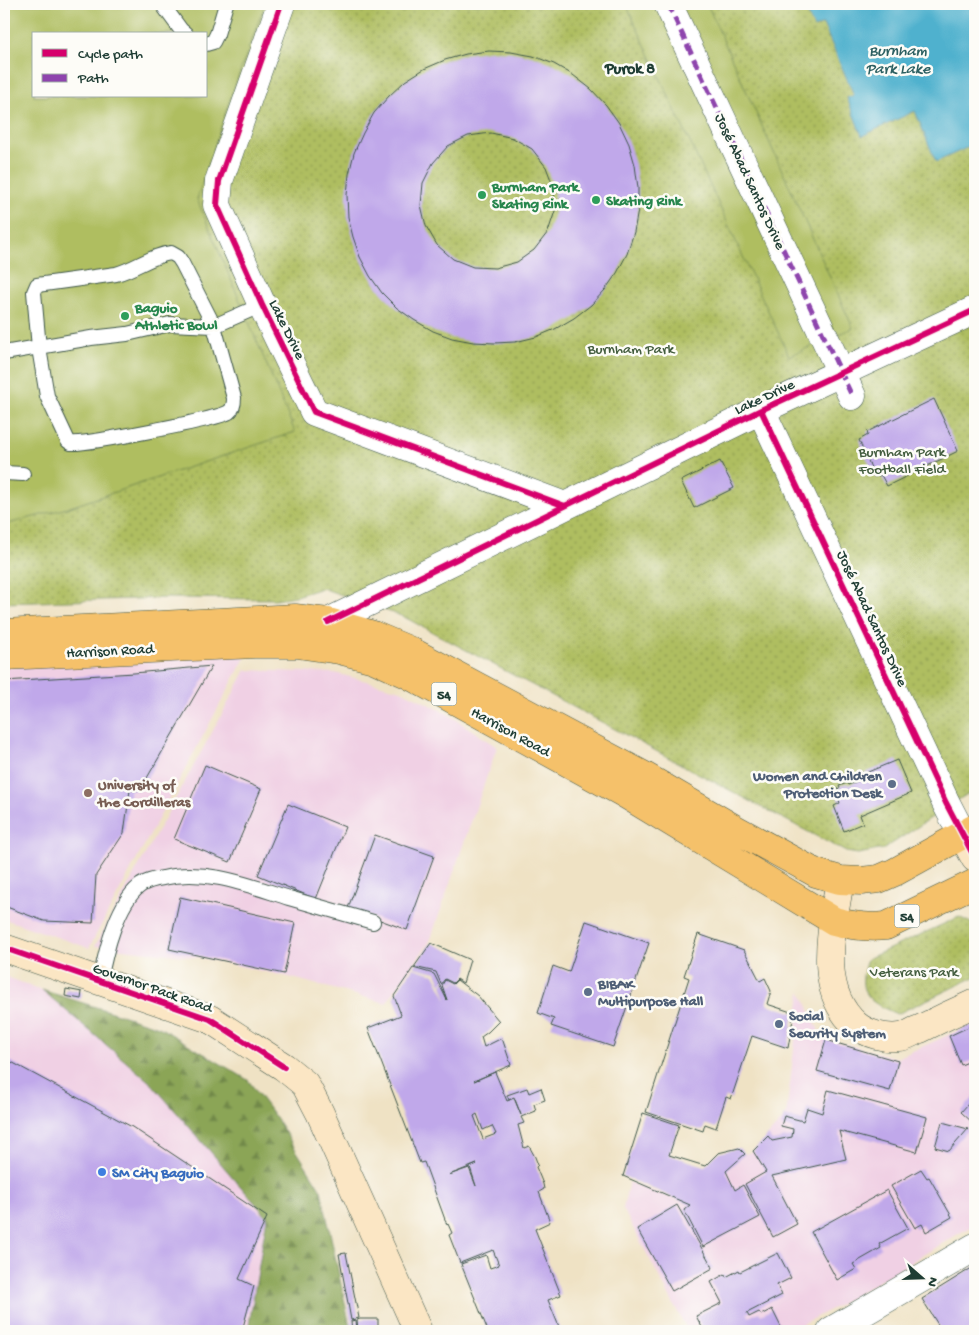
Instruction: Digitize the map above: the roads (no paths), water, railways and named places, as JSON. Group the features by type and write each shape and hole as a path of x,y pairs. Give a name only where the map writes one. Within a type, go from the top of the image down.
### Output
{"highway":[{"name":"Harrison Road","path":"4,633 295,618 328,622 373,635 419,654 626,766 816,873 840,880 862,881 879,879 971,841"},
{"name":"Harrison Road","path":"4,656 254,644 296,644 339,650 374,659 407,674 625,794 834,921 853,927 870,928 886,926 975,883"}],"street":[{"name":"Lake Drive","path":"281,4 223,172 217,194 217,205 262,305 314,412 565,506"},
{"name":"José Abad Santos Drive","path":"668,4 842,376"},
{"name":"Lake Drive","path":"328,622 761,410 842,376 975,310"},
{"name":"José Abad Santos Drive","path":"761,410 946,803 971,841"},
{"path":"840,880 830,950 830,973 841,1007 849,1019 870,1033 886,1037 901,1037 975,1003"},
{"name":"Governor Pack Road","path":"4,948 210,1019 284,1067 304,1084 320,1112 418,1331"},
{"path":"831,1331 975,1247"}],"lane":[{"path":"162,4 183,32"},
{"path":"208,43 213,42 217,34 226,4"},
{"path":"171,253 178,256 214,326 234,398 233,406 229,412 192,423 74,444 68,441 47,396 39,348 34,292 36,285 116,274 129,270 162,254 171,253"},
{"path":"4,353 91,338 127,334 170,324 214,326 262,305"},
{"path":"4,473 23,474"},
{"path":"100,981 115,927 121,911 130,896 141,885 162,878 189,875 226,879 373,922"}],"water":[{"name":"Burnham Park Lake","path":"803,4 975,4 975,144 936,162 915,111 862,136 847,98 854,95 823,24 814,28"}],"place":[{"name":"Burnham Park Skating Rink","path":"482,195"},
{"name":"Skating Rink","path":"596,200"},
{"name":"Baguio Athletic Bowl","path":"125,316"},
{"name":"Women and Children Protection Desk","path":"892,784"},
{"name":"University of the Cordilleras","path":"88,793"},
{"name":"BIBAK Multipurpose Hall","path":"588,992"},
{"name":"Social Security System","path":"779,1024"},
{"name":"SM City Baguio","path":"102,1172"}],"district":[{"name":"Purok 8","path":"630,67"}],"park label":[{"name":"Burnham Park","path":"631,348"},
{"name":"Burnham Park Football Field","path":"902,460"},
{"name":"Veterans Park","path":"914,971"}]}
